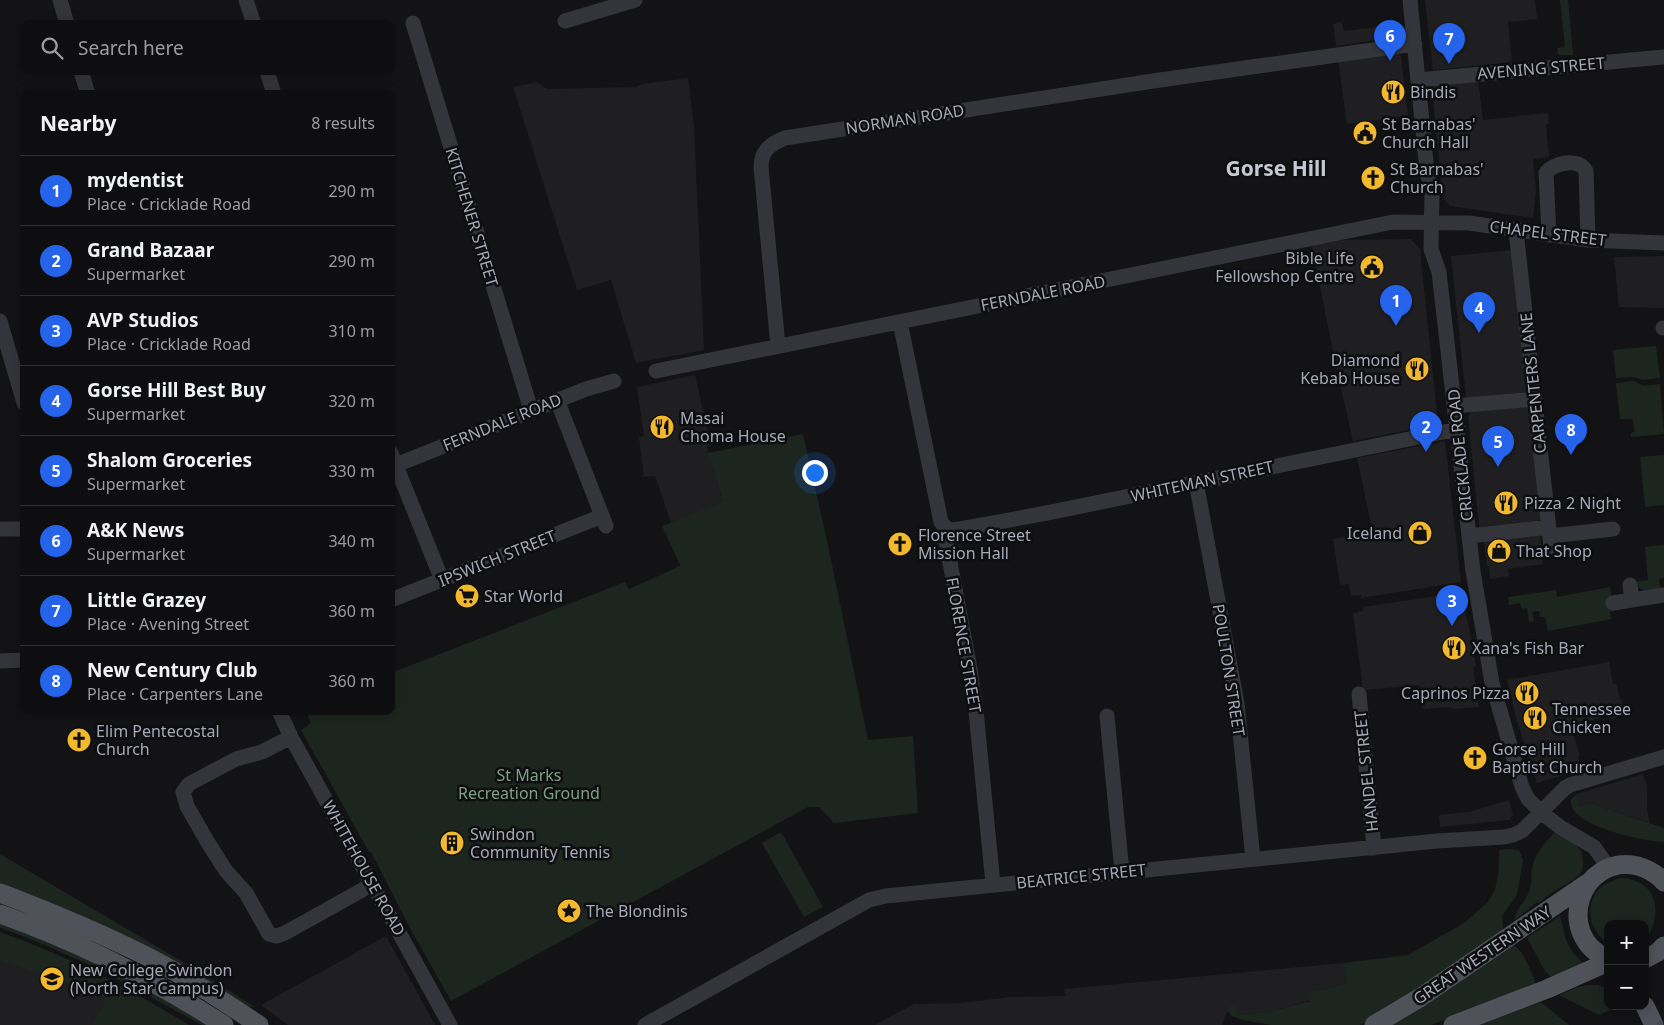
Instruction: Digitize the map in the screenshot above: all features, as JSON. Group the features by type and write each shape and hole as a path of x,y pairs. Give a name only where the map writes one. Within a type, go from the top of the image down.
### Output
{"main road":[{"path":"1609,868 1620,865 1644,868 1653,872 1664,882"},
{"path":"1644,868 1664,866"},
{"name":"GREAT WESTERN WAY","path":"1374,1025 1421,998 1609,868"},
{"path":"1589,882 1579,901 1578,922 1586,942 1604,958"},
{"path":"0,893 84,928 149,958 193,983 259,1025"},
{"path":"0,914 89,950 171,992 224,1025"},
{"path":"1649,957 1664,946"},
{"path":"1453,1025 1547,989 1604,963"},
{"path":"1647,1010 1654,1025"}],"street":[{"path":"60,0 66,20"},
{"path":"246,0 253,20"},
{"path":"565,21 636,0"},
{"name":"CRICKLADE ROAD","path":"1410,0 1427,172 1432,190 1431,249 1438,272 1458,429 1473,571 1496,701 1522,787 1528,798 1541,812 1560,827 1594,847 1609,868"},
{"name":"KITCHENER STREET","path":"413,23 531,410"},
{"name":"NORMAN ROAD","path":"778,346 761,167 762,155 776,141 785,138 1244,68 1415,44"},
{"name":"AVENING STREET","path":"1418,80 1664,57"},
{"path":"82,75 87,90"},
{"path":"267,75 273,90"},
{"path":"1549,235 1546,173 1550,168 1557,165 1577,164 1583,166 1586,171 1588,240"},
{"name":"FERNDALE ROAD","path":"656,371 1384,224 1431,223"},
{"name":"CHAPEL STREET","path":"1431,223 1469,223 1588,240 1664,244"},
{"name":"CARPENTERS LANE","path":"1516,231 1535,399 1547,535"},
{"path":"0,322 20,390"},
{"name":"FLORENCE STREET","path":"900,322 941,522 946,528 946,541 970,669 993,884"},
{"name":"FERNDALE ROAD","path":"395,460 614,380"},
{"path":"1455,406 1535,399"},
{"name":"IPSWICH STREET","path":"395,598 604,521 557,400"},
{"name":"WHITEMAN STREET","path":"946,528 952,530 960,529 1052,512 1458,429"},
{"path":"395,466 442,580"},
{"name":"POULTON STREET","path":"1196,482 1236,703 1253,859"},
{"path":"0,529 20,529"},
{"path":"1470,536 1547,535 1613,529"},
{"path":"1613,603 1631,593 1664,595"},
{"path":"0,661 20,660"},
{"name":"HANDEL STREET","path":"1359,694 1374,848"},
{"name":"WHITEHOUSE ROAD","path":"281,715 291,737 450,1025"},
{"path":"1107,716 1122,872"},
{"path":"291,737 262,752 236,759 189,784 183,792 187,806 226,871 246,893 266,930 272,935 285,933 372,884"},
{"name":"BEATRICE STREET","path":"645,1025 869,900 886,896 993,884 1513,835 1522,831 1570,785 1664,757"}],"shaded area":[{"path":"1425,0 1535,0 1537,19 1508,22 1512,62 1433,70"},
{"path":"1342,22 1344,31 1400,24 1402,36 1336,46 1333,24"},
{"path":"1396,52 1401,56 1408,116 1347,124 1338,60"},
{"path":"688,78 694,126 704,350 636,363 611,280 577,290 513,87 537,82 547,89 636,87 642,84"},
{"path":"1478,80 1483,120 1548,113 1549,124 1546,125 1549,157 1533,159 1536,190 1533,218 1450,206 1443,198 1432,89 1436,84"},
{"path":"1411,239 1420,249 1438,424 1353,441 1312,245 1344,240"},
{"path":"1512,250 1527,392 1466,398 1451,256"},
{"path":"1664,256 1664,308 1619,307 1614,257"},
{"path":"695,375 711,446 707,447 723,503 671,523 655,476 644,477 639,437 644,436 637,387"},
{"path":"1530,404 1542,520 1479,527 1468,416 1472,410"},
{"path":"1445,441 1461,582 1361,598 1361,595 1351,596 1349,584 1340,585 1333,539 1373,533 1357,458"},
{"path":"1540,535 1543,564 1508,569 1509,576 1490,579 1484,541"},
{"path":"1462,592 1476,666 1473,667 1479,707 1422,709 1420,685 1363,690 1353,613 1363,611 1363,607"},
{"path":"1609,662 1613,684 1616,684 1625,715 1612,719 1607,716 1578,724 1580,731 1573,733 1582,770 1537,783 1517,721 1507,680"},
{"path":"1643,774 1647,786 1647,810 1650,823 1590,803 1580,806 1577,794"},
{"path":"1509,800 1513,814 1510,820 1440,827 1439,815 1469,812"},
{"name":"New College Swindon (North Star Campus)","path":"0,935 183,1025 0,1025"},
{"path":"386,936 435,1025 288,1025 261,1005"},
{"path":"1344,963 1346,983 1326,989 1308,991 1311,1000 1269,1012 1237,1015 1229,1007 1222,1025 875,1025 914,1004 962,1003 1010,997 1066,997 1064,989"}],"green space":[{"path":"1560,0 1568,0 1573,55 1558,54 1557,48 1565,47"},
{"path":"1656,346 1660,378 1642,380 1634,377 1616,378 1613,350"},
{"path":"1634,381 1643,386 1660,384 1664,434 1631,437 1631,433 1634,432 1633,419 1620,419 1616,383"},
{"name":"St Marks Recreation Ground","path":"803,434 868,740 913,736 918,813 834,823 819,807 808,807 451,1001 410,928 371,852 369,852 301,730 311,723 308,715 395,715 395,671 625,582 629,589 676,568 680,565 662,526 723,502 708,453"},
{"path":"1664,455 1664,505 1645,507 1640,457"},
{"path":"1664,545 1664,578 1659,579 1661,591 1643,590 1635,582 1648,580 1645,547"},
{"path":"1610,587 1615,611 1610,612 1611,619 1548,631 1545,617 1540,617 1539,611 1532,612 1534,621 1529,622 1527,608 1522,609 1520,603 1509,605 1508,597 1556,590 1557,597"},
{"path":"1577,794 1580,806 1590,803 1664,828 1664,842 1625,835 1593,824 1581,817 1573,809 1571,799"},
{"path":"781,832 823,907 804,917 762,843"},
{"path":"1554,833 1574,842 1578,846 1582,855 1582,871 1539,903 1537,902 1515,920 1518,909 1529,892 1532,869 1537,854"},
{"path":"1499,850 1519,850 1523,860 1517,895 1502,916 1503,931 1390,1008 1360,1025 1272,1025 1243,1020 1232,1016 1227,1011 1230,1006 1236,1005 1237,1015 1269,1012 1310,1001 1307,991 1326,989 1346,983 1344,963 1408,955 1464,923 1487,903 1495,890 1499,869"},
{"path":"0,854 188,965 255,1007 249,1007 119,933 89,919 0,884"},
{"path":"1620,878 1633,880 1643,884 1650,891 1655,909 1654,920 1649,934 1649,920 1604,920 1604,940 1596,932 1591,918 1591,903 1599,889 1609,882"},
{"path":"1560,916 1566,940 1573,953 1583,963 1551,977 1545,971 1527,938"},
{"path":"0,922 31,933 144,986 211,1025 202,1025 78,960 0,928"},
{"path":"0,932 49,951 97,973 189,1025 92,1025 105,1003 103,998 94,992 0,960"},
{"path":"1514,945 1521,952 1535,981 1535,985 1431,1025 1388,1025"},
{"path":"1598,985 1604,987 1604,1010 1610,1010 1599,1015 1559,995 1578,987"},
{"path":"1541,1002 1569,1025 1480,1025"}],"railway":[{"path":"1657,1025 1664,1021"}],"place":[{"name":"A&K News","path":"1390,61"},
{"name":"Little Grazey","path":"1449,64"},
{"name":"Bindis","path":"1393,92"},
{"name":"St Barnabas' Church Hall","path":"1365,133"},
{"name":"St Barnabas' Church","path":"1373,178"},
{"name":"Bible Life Fellowshop Centre","path":"1372,267"},
{"name":"mydentist","path":"1396,326"},
{"name":"Gorse Hill Best Buy","path":"1479,333"},
{"name":"Diamond Kebab House","path":"1417,369"},
{"name":"Masai Choma House","path":"662,427"},
{"name":"Grand Bazaar","path":"1426,452"},
{"name":"New Century Club","path":"1571,455"},
{"name":"Shalom Groceries","path":"1498,467"},
{"name":"Pizza 2 Night","path":"1506,503"},
{"name":"Iceland","path":"1420,533"},
{"name":"Florence Street Mission Hall","path":"900,544"},
{"name":"That Shop","path":"1499,551"},
{"name":"Star World","path":"467,596"},
{"name":"AVP Studios","path":"1452,626"},
{"name":"Xana's Fish Bar","path":"1454,648"},
{"name":"Caprinos Pizza","path":"1527,693"},
{"name":"Tennessee Chicken","path":"1535,718"},
{"name":"Elim Pentecostal Church","path":"79,740"},
{"name":"Gorse Hill Baptist Church","path":"1475,758"},
{"name":"Swindon Community Tennis","path":"452,843"},
{"name":"The Blondinis","path":"569,911"},
{"name":"New College Swindon (North Star Campus)","path":"52,979"}],"district":[{"name":"Gorse Hill","path":"1276,169"}]}
